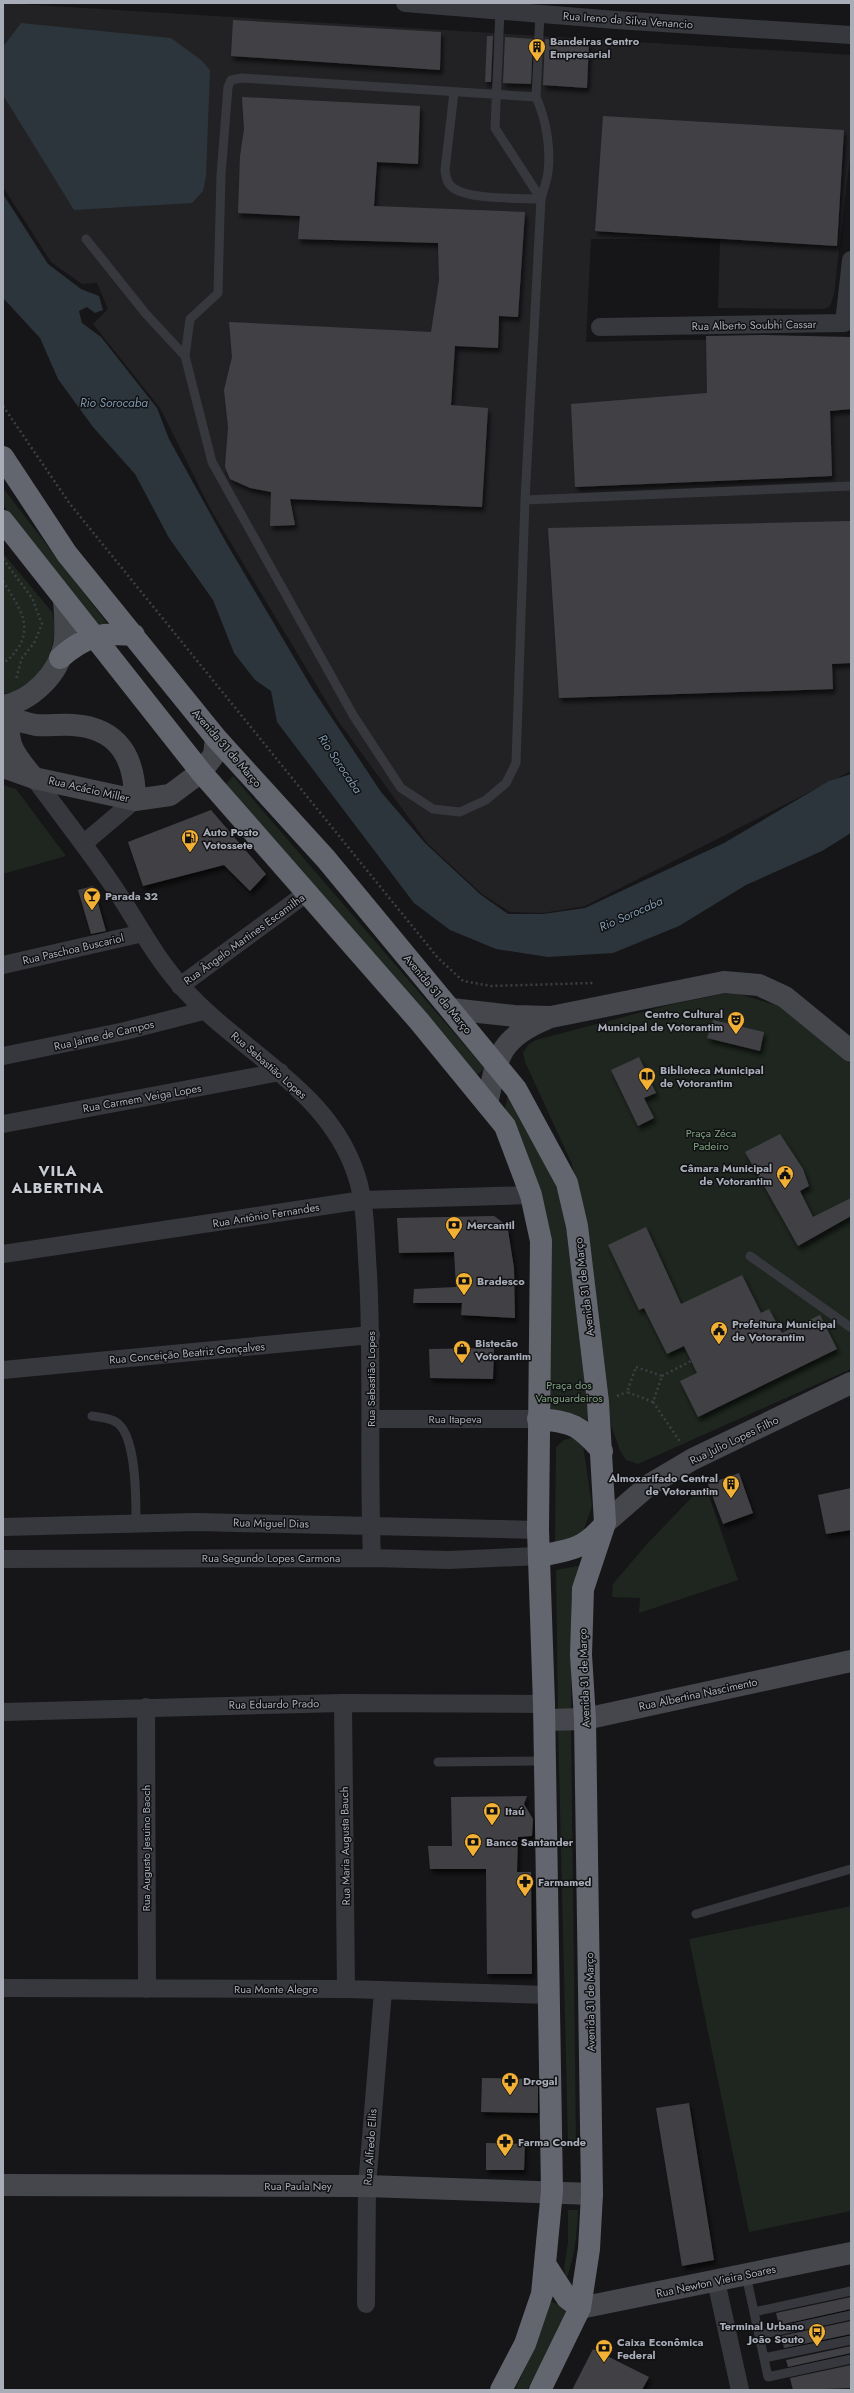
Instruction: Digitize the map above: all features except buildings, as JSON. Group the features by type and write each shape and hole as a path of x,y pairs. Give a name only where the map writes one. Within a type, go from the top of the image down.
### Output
{"highway":[{"name":"Avenida 31 de Março","path":"3,457 67,554 216,738 326,860 516,1089 567,1183 580,1247 602,1451 605,1523 583,1589 581,1655 585,1719 592,2194 589,2249 580,2308 540,2390"},
{"path":"3,522 92,637 201,772 419,1020 505,1126 531,1194 541,1240 538,1530 544,1712 552,2191 542,2294 525,2344 501,2390"},
{"path":"60,658 76,644 92,637 111,633 134,635"},
{"path":"538,1418 576,1425 585,1432 602,1451"},
{"path":"539,1556 574,1549 591,1540 605,1523"},
{"path":"545,2264 567,2298 580,2308"}],"main road":[{"path":"9,706 28,698 48,678 60,658 66,626 64,600"},
{"path":"9,706 8,731 10,746 19,761 34,778"},
{"path":"9,706 37,725 93,728 118,743 128,756 134,781 135,800"},
{"name":"Rua Acácio Miller","path":"3,767 34,778 135,800 170,795 201,772 214,755 216,738"},
{"path":"451,1009 514,1016 551,1017 724,982 759,985 785,997 851,1052"},
{"path":"487,1104 495,1063 516,1035 551,1017"},
{"name":"Rua Julio Lopes Filho","path":"605,1523 649,1485 693,1459 851,1383"},
{"name":"Rua Albertina Nascimento","path":"544,1712 585,1719 851,1661"},
{"name":"Rua Paula Ney","path":"3,2185 367,2186 552,2191 592,2194"},
{"name":"Rua Newton Vieira Soares","path":"580,2308 851,2253"}],"street":[{"name":"Rua Ireno da Silva Venancio","path":"405,3 851,34"},
{"name":"Rua Alberto Soubhi Cassar","path":"600,327 844,323 850,269"},
{"name":"Rua Sebastião Lopes","path":"34,778 110,880 143,933 180,986 204,1011 280,1072 313,1104 334,1128 353,1165 363,1200 371,1335 372,1558"},
{"path":"83,844 135,800"},
{"name":"Rua Ângelo Martines Escamilha","path":"180,986 308,892"},
{"name":"Rua Paschoa Buscariol","path":"3,965 143,933"},
{"name":"Rua Jaime de Campos","path":"3,1056 125,1031 204,1011"},
{"name":"Rua Carmem Veiga Lopes","path":"3,1124 280,1072"},
{"name":"Rua Antônio Fernandes","path":"3,1254 363,1200 531,1194"},
{"name":"Rua Conceição Beatriz Gonçalves","path":"3,1370 371,1335"},
{"name":"Rua Itapeva","path":"372,1418 538,1418"},
{"name":"Rua Miguel Dias","path":"3,1527 196,1522 538,1530"},
{"name":"Rua Segundo Lopes Carmona","path":"3,1560 372,1558 449,1560 539,1556"},
{"name":"Rua Eduardo Prado","path":"3,1712 146,1707 344,1703 544,1712"},
{"name":"Rua Maria Augusta Bauch","path":"344,1703 346,1989"},
{"name":"Rua Augusto Jesuino Baoch","path":"146,1707 147,1989"},
{"name":"Rua Monte Alegre","path":"3,1988 346,1989 549,1995"},
{"name":"Rua Alfredo Ellis","path":"366,2304 367,2186 382,1991"},
{"path":"716,2281 740,2390"}],"lane":[{"path":"500,10 495,94 495,128 541,199"},
{"path":"536,97 242,78 232,80 228,88 221,175 218,293 190,319 185,356 212,462 353,715 401,788 433,809 460,812 486,800 506,783 516,763 525,500 541,199 548,172 547,138 541,109 536,97 540,13"},
{"path":"454,92 445,170 446,179 451,186 470,194 541,199"},
{"path":"86,239 146,314 185,356"},
{"path":"525,500 851,486"},
{"path":"750,1256 850,1327"},
{"path":"92,1416 117,1422 124,1431 135,1472 136,1523"},
{"path":"438,1762 545,1761"},
{"path":"696,1914 851,1869"},
{"path":"746,2275 768,2377 851,2359"},
{"path":"754,2312 851,2291"},
{"path":"759,2335 851,2315"},
{"path":"764,2358 851,2340"}],"path":[{"path":"3,406 70,504 438,958 463,981 491,986 593,983"},
{"path":"3,559 32,598 42,624 34,643 22,658 9,706"},
{"path":"3,581 23,614 26,626 23,641 10,660 3,663"},
{"path":"653,1402 662,1376 691,1360"},
{"path":"662,1376 636,1367 627,1392 653,1402 693,1459"}],"shaded area":[{"name":"Bandeiras Centro Empresarial","path":"3,3 851,55 851,149 834,294 830,306 824,309 718,308 720,239 591,239 586,342 686,340 851,341 851,771 585,906 543,913 510,912 482,894 428,844 338,721 211,510 160,408 93,324 108,309 97,283 82,284 51,262 3,187"}],"green space":[{"path":"3,488 107,623 93,628 3,505"},
{"path":"3,553 52,612 56,627 48,663 34,680 13,692 3,694"},
{"path":"233,776 485,1069 472,1078 226,784"},
{"path":"3,785 16,789 66,856 3,874"},
{"name":"Praça Zéca Padeiro","path":"722,994 739,994 779,1006 851,1064 851,1369 638,1464 626,1460 620,1451 611,1425 593,1275 572,1164 525,1062 523,1053 528,1045 536,1040 669,1005"},
{"name":"Praça dos Vanguardeiros","path":"509,1091 562,1199 592,1423 572,1413 549,1412 520,1142 505,1109"},
{"path":"571,1438 577,1439 583,1445 592,1506 583,1532 568,1541 555,1542 556,1447 564,1440"},
{"path":"707,1490 738,1580 639,1613 640,1598 612,1597 613,1584 646,1545 694,1495"},
{"path":"583,1565 571,1598 571,1713 558,1713 556,1570"},
{"path":"558,1724 571,1725 576,2142 573,2144 568,2142"},
{"path":"851,1906 851,2211 749,2232 689,1939"},
{"path":"568,2210 578,2210 572,2263 566,2280 564,2268 568,2242"},
{"path":"549,2301 571,2309 527,2390 515,2390 535,2346"}],"water":[{"path":"21,23 171,38 201,60 210,70 206,176 203,191 192,203 74,210 3,95 3,47"},
{"name":"Rio Sorocaba","path":"3,194 48,264 81,289 99,296 103,310 95,313 87,307 79,311 82,323 101,337 157,408 169,439 227,544 312,688 381,792 425,843 481,895 508,914 543,914 585,908 724,843 829,781 851,774 851,833 822,851 746,885 679,926 613,953 548,957 496,949 450,930 414,903 277,722 271,691 255,680 234,653 213,600 169,538 135,474 93,427 58,379 40,338 4,299"}],"place":[{"name":"Bandeiras Centro Empresarial","path":"537,62"},
{"name":"Auto Posto Votossete","path":"190,853"},
{"name":"Parada 32","path":"92,911"},
{"name":"Centro Cultural Municipal de Votorantim","path":"736,1035"},
{"name":"Biblioteca Municipal de Votorantim","path":"647,1091"},
{"name":"Câmara Municipal de Votorantim","path":"785,1189"},
{"name":"Mercantil","path":"454,1240"},
{"name":"Bradesco","path":"464,1296"},
{"name":"Prefeitura Municipal de Votorantim","path":"719,1345"},
{"name":"Bistecão Votorantim","path":"462,1364"},
{"name":"Almoxarifado Central de Votorantim","path":"731,1499"},
{"name":"Itaú","path":"492,1826"},
{"name":"Banco Santander","path":"473,1857"},
{"name":"Farmamed","path":"525,1897"},
{"name":"Drogal","path":"510,2096"},
{"name":"Farma Conde","path":"505,2157"},
{"name":"Terminal Urbano João Souto","path":"817,2347"},
{"name":"Caixa Econômica Federal","path":"604,2363"}],"district":[{"name":"VILA ALBERTINA","path":"58,1180"}]}
